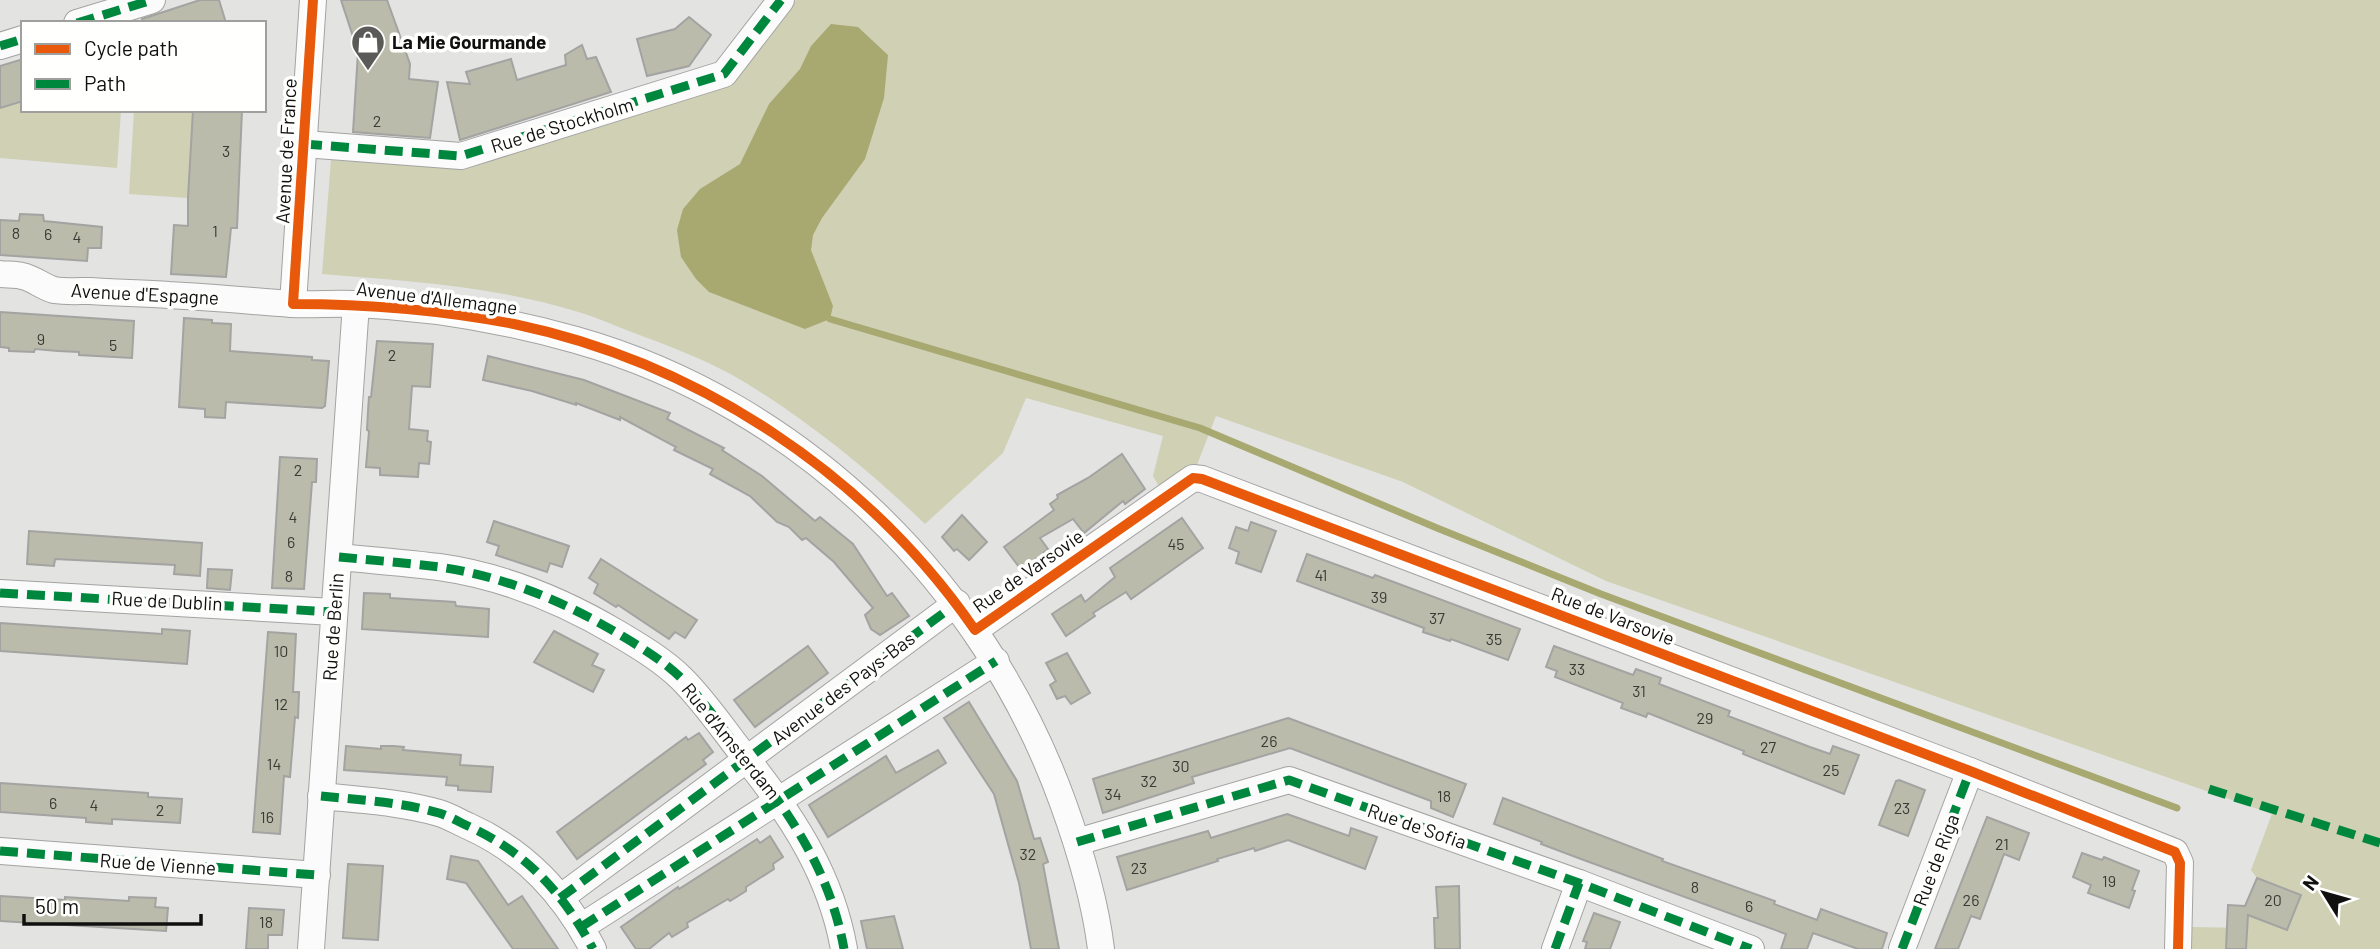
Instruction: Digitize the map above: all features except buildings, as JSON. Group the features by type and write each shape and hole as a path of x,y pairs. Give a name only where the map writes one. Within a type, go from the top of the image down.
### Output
{"street":[{"path":"84,21 152,0"},
{"name":"Avenue de France","path":"293,304 313,0"},
{"name":"Rue de Stockholm","path":"304,144 461,156 724,74 781,0"},
{"path":"0,46 21,40"},
{"name":"Avenue d'Espagne","path":"0,274 23,276 53,290 293,304"},
{"name":"Avenue d'Allemagne","path":"293,304 356,304 408,308 527,328 578,341 627,358 698,389 753,419 825,470 903,541 957,603 996,661 1029,722 1077,842 1101,949"},
{"name":"Rue de Berlin","path":"311,949 356,304"},
{"name":"Rue de Varsovie","path":"975,629 1193,478 1202,479 1970,771 2175,852 2180,863 2178,949"},
{"name":"Rue d'Amsterdam","path":"339,557 441,567 490,578 541,595 578,610 640,646 682,678 779,800 814,857 840,925 844,949"},
{"name":"Rue de Dublin","path":"0,593 334,612"},
{"name":"Avenue des Pays-Bas","path":"560,898 957,603"},
{"path":"321,796 390,803 440,813 492,837 533,867 560,898 587,938 779,800 996,661"},
{"name":"Rue de Riga","path":"1902,949 1970,771"},
{"name":"Rue de Sofia","path":"1077,842 1289,780 1579,883 1751,949"},
{"name":"Rue de Vienne","path":"0,851 317,876"},
{"path":"1555,949 1579,883"}],"shaded area":[{"path":"796,0 2380,0 2380,949 2191,949 2192,927 2247,928 2248,915 2287,930 2301,895 2257,878 2251,870 2272,814 1606,581 1403,482 1216,416 1197,465 1161,490 1153,476 1163,436 1026,398 1003,453 925,524 883,485 794,414 732,375 689,354 588,315 513,296 450,286 322,274 331,160 463,169 730,85"},
{"path":"831,24 858,27 888,55 884,98 865,159 822,218 813,235 811,250 833,306 830,319 805,329 709,292 681,257 677,230 683,209 700,189 740,164 769,104 800,69 811,46"},
{"path":"21,102 21,112 121,112 117,168 0,158 0,108"},
{"path":"134,112 193,112 188,198 129,194"}],"waterway":[{"path":"830,319 1200,428 1601,594 2177,808"}],"marked path":[{"path":"84,21 152,0"},
{"path":"304,144 461,156 724,74 781,0"},
{"path":"0,46 21,40"},
{"path":"339,557 439,567 509,583 554,600 596,621 667,666 708,709 795,827 830,897 844,949"},
{"path":"0,593 334,612"},
{"path":"560,898 957,603"},
{"path":"581,927 996,661"},
{"path":"1902,949 1970,771"},
{"path":"1077,842 1289,780 1579,883 1751,949"},
{"path":"2209,789 2380,843"},
{"path":"321,796 425,809 489,836 525,862 556,893 593,949"},
{"path":"0,851 317,875"},
{"path":"1555,949 1579,883"}],"cycle path":[{"path":"313,0 293,304 404,309 487,319 582,342 649,366 713,397 773,433 830,475 883,522 932,574 975,630 1193,478 1202,479 1970,771 2175,852 2180,863 2178,949"}],"place":[{"name":"La Mie Gourmande","path":"368,72"}]}
